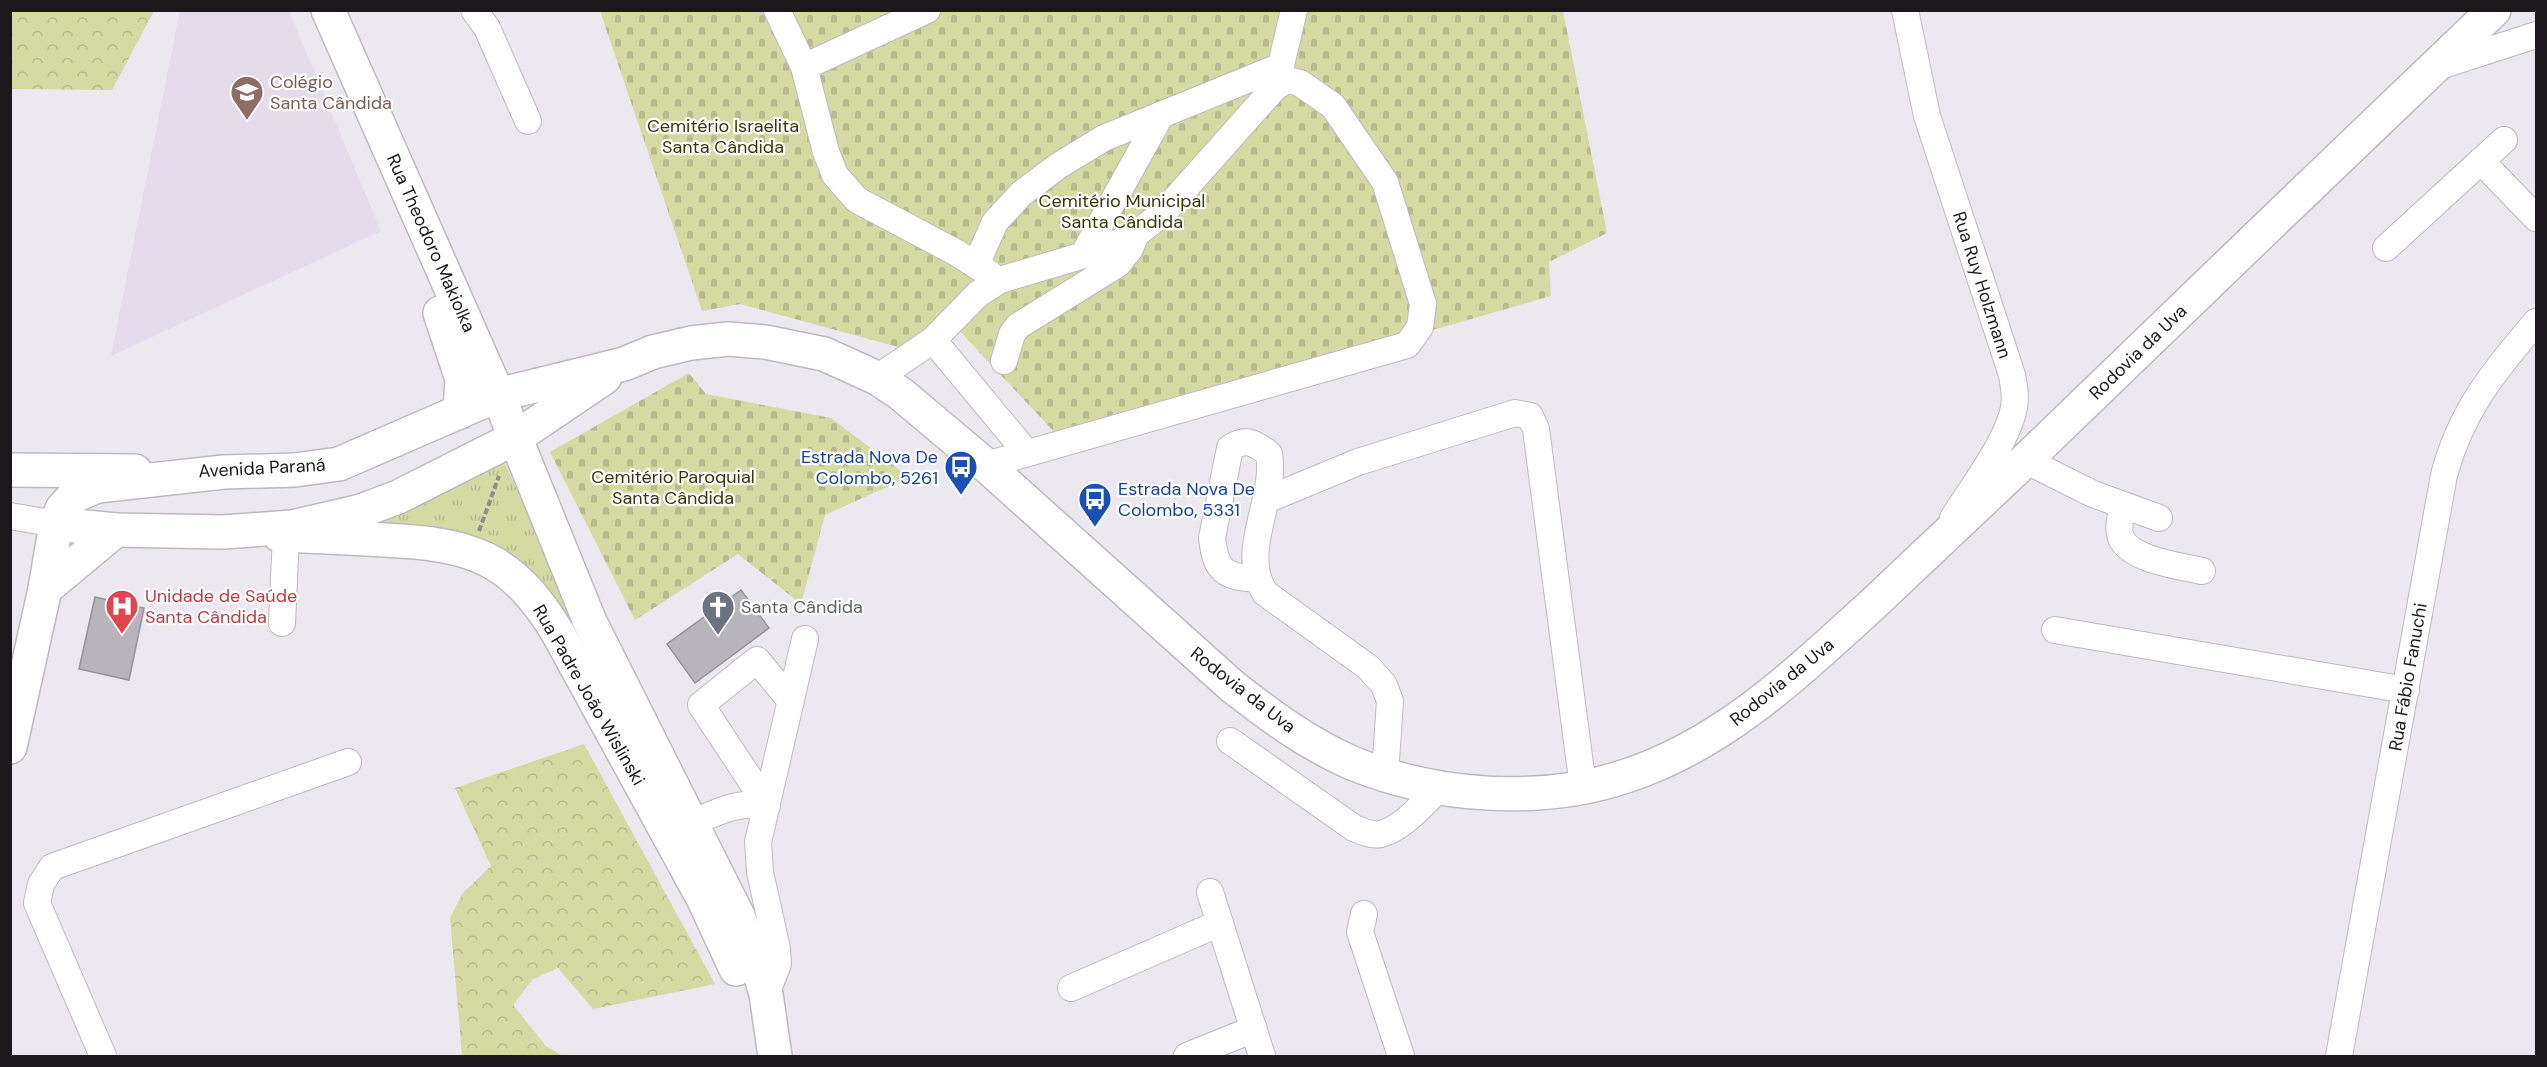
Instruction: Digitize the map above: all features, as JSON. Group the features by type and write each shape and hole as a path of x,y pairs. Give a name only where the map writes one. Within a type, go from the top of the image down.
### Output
{"main road":[{"name":"Rua Theodoro Makiolka","path":"328,10 515,438"},
{"name":"Rodovia da Uva","path":"498,395 624,364 653,352 681,345 728,339 798,347 833,358 877,378 901,394 986,465 1209,666 1263,710 1314,743 1349,761 1385,775 1441,787 1482,792 1527,792 1583,787 1624,777 1699,744 1737,720 1805,666 1937,544 2494,10"},
{"name":"Rua Theodoro Makiolka","path":"344,49 459,367 463,391 460,412"},
{"name":"Rodovia da Uva","path":"515,438 624,364"},
{"name":"Avenida Paraná","path":"11,470 224,472 295,470 339,464 498,395"},
{"path":"56,524 107,529 223,532 292,527 361,512 398,497 515,438"},
{"name":"Rua Padre João Wislinski","path":"515,438 594,630 738,916 766,994 775,1056"},
{"path":"10,747 45,589 56,524 62,509 74,496 97,486 224,472"},
{"path":"74,496 70,502 71,515 81,524 107,529"},
{"path":"45,589 107,529"},
{"name":"Rua Padre João Wislinski","path":"223,532 423,541 456,546 503,568 518,580 558,633 719,930 743,986 768,1056"},
{"path":"611,731 642,772 661,807 675,819 692,823"}],"street":[{"path":"474,10 487,28 528,121"},
{"path":"777,10 804,67 826,152 835,176 857,200 1000,280"},
{"path":"804,67 927,10"},
{"path":"877,378 933,340 978,294 1000,280 1083,255 1136,234 1163,213 1278,76 1294,10"},
{"name":"Rua Ruy Holzmann","path":"1905,10 1927,116 2012,375 2015,391 2009,426 1937,544"},
{"path":"2433,68 2536,35"},
{"path":"976,265 995,222 1021,194 1058,166 1104,138 1161,115 1278,76 1300,83 1333,106 1385,182 1423,304 1420,327 1407,345 986,465"},
{"path":"1083,255 1161,115"},
{"path":"2386,248 2504,140"},
{"path":"2481,161 2536,218"},
{"path":"1004,361 1012,334 1018,326 1118,264 1130,249 1136,234"},
{"name":"Rua Fábio Fanuchi","path":"2340,1056 2444,475 2451,448 2478,395 2499,364 2536,322"},
{"path":"933,340 1026,452"},
{"path":"1266,500 1380,455 1515,412 1530,416 1536,429 1583,787"},
{"path":"1256,579 1233,577 1223,570 1214,553 1212,538 1230,448 1239,442 1254,442 1269,454 1272,471 1254,557 1256,579 1265,592 1368,667 1384,685 1390,701 1385,775"},
{"path":"2025,460 2093,494 2158,518"},
{"path":"2123,505 2120,529 2122,539 2130,548 2142,556 2202,571"},
{"path":"10,516 56,524"},
{"path":"10,524 56,524"},
{"path":"282,623 286,535"},
{"path":"2055,630 2406,690"},
{"path":"766,994 778,964 758,857 758,842 805,639"},
{"path":"767,805 700,705 757,660 791,701"},
{"path":"1230,741 1354,828 1368,834 1382,834 1393,828 1441,787"},
{"path":"103,1056 37,903 41,884 52,867 348,762"},
{"path":"730,807 740,781 740,764"},
{"path":"692,823 730,807 753,803 767,805"},
{"path":"1210,892 1262,1056"},
{"path":"1365,914 1360,932 1401,1056"},
{"path":"1071,988 1220,923"},
{"path":"1187,1056 1254,1029"}],"path":[{"path":"472,552 500,473"}],"shaded area":[{"name":"Colégio Santa Cândida","path":"180,11 289,11 381,231 111,356"}],"green space":[{"path":"11,10 154,11 112,90 11,89"},
{"name":"Cemitério Municipal Santa Cândida","path":"600,11 1563,11 1607,233 1549,262 1551,296 1059,437 952,323 902,348 740,304 702,311"},
{"name":"Cemitério Paroquial Santa Cândida","path":"689,373 706,394 831,418 909,477 825,515 801,604 738,554 635,620 550,452"},
{"path":"504,462 671,805 530,579 354,530"},
{"path":"584,744 715,984 593,1009 558,968 533,979 513,1005 546,1046 563,1056 423,1056 462,1055 450,918 462,894 491,866 455,788"}],"building":[{"name":"Santa Cândida","path":"741,590 769,628 695,683 667,644"},
{"name":"Unidade de Saúde Santa Cândida","path":"95,597 144,608 129,680 79,669"}],"place":[{"name":"Colégio Santa Cândida","path":"247,121"},
{"name":"Estrada Nova De Colombo, 5261","path":"961,496"},
{"name":"Estrada Nova De Colombo, 5331","path":"1095,528"},
{"name":"Unidade de Saúde Santa Cândida","path":"122,635"},
{"name":"Santa Cândida","path":"718,636"}],"park label":[{"name":"Cemitério Israelita Santa Cândida","path":"723,136"}]}
